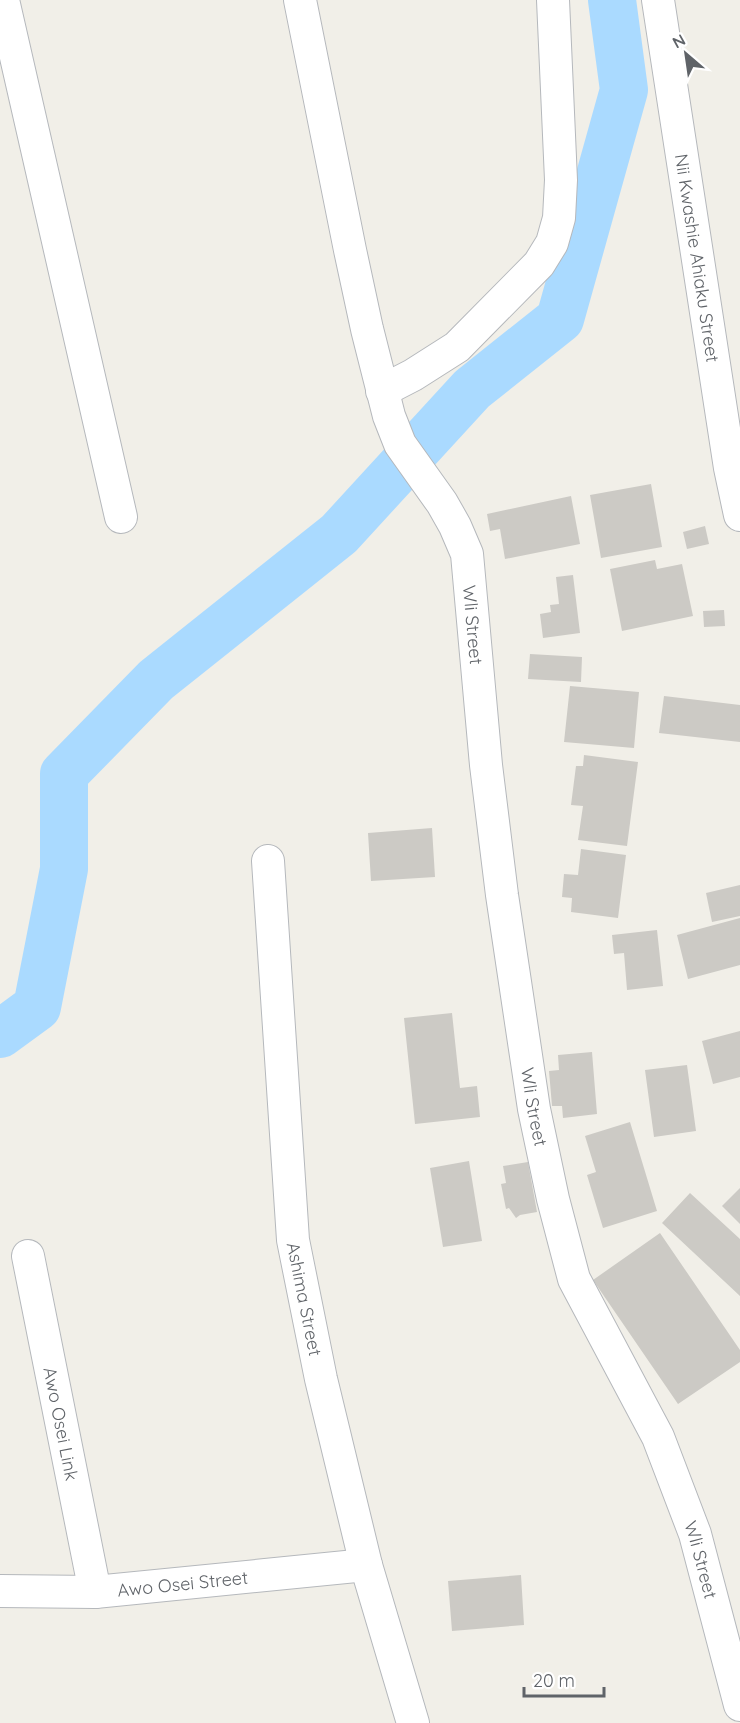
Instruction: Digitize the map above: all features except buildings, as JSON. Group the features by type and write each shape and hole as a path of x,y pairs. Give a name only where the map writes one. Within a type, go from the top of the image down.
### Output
{"street":[{"path":"3,0 121,518"},
{"name":"Wli Street","path":"300,0 350,250 382,391 400,444 442,503 455,526 466,554 486,765 502,895 534,1109 553,1199 574,1279 658,1437 695,1534 740,1705"},
{"path":"382,391 413,375 457,347 539,264 552,243 559,218 561,180 553,0"},
{"name":"Nii Kwashie Ahiaku Street","path":"658,0 735,467 740,515"},
{"name":"Ashima Street","path":"268,861 293,1240 321,1379 366,1566 413,1723"},
{"name":"Awo Osei Link","path":"28,1256 95,1592"},
{"name":"Awo Osei Street","path":"0,1591 95,1592 366,1566"}],"waterway":[{"path":"0,1034 37,1007 64,869 64,774 156,680 339,534 472,389 560,319 624,90 612,0"}]}
